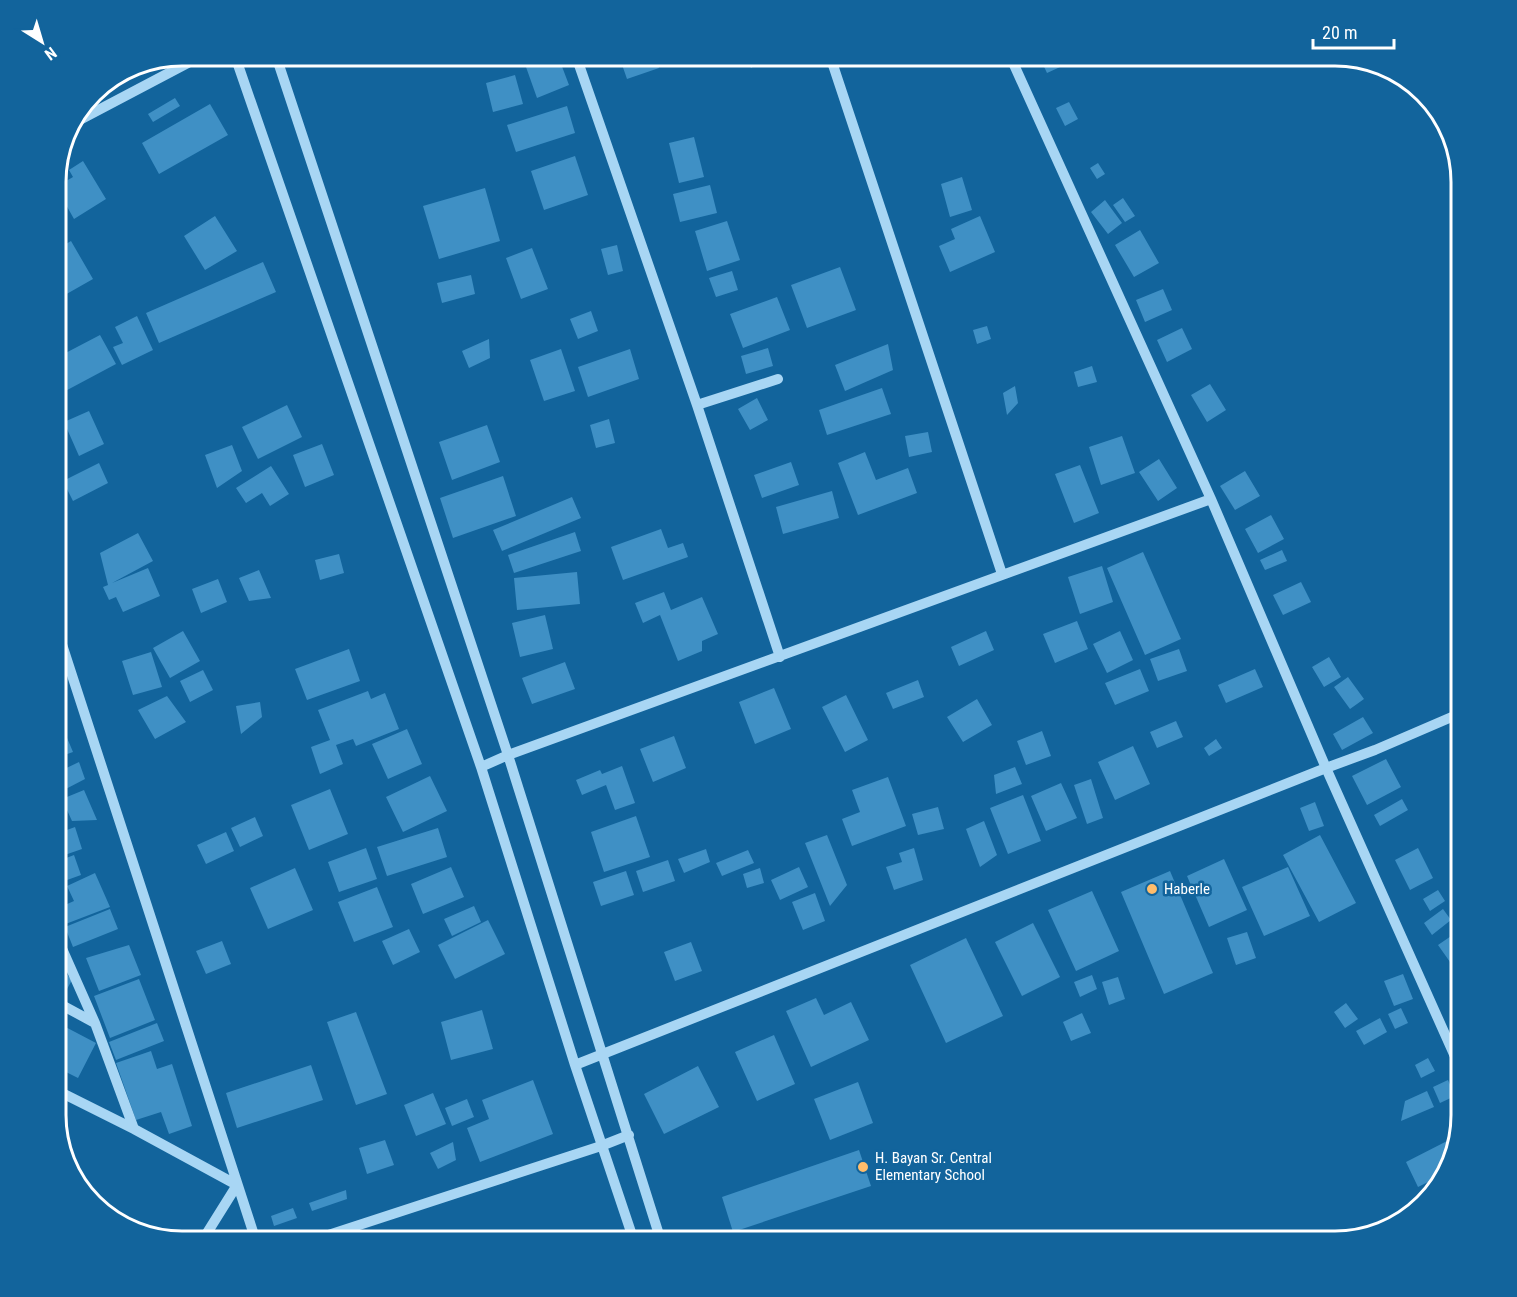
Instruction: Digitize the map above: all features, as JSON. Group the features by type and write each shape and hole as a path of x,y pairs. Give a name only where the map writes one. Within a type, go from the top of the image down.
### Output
{"street":[{"path":"89,114 182,66"},
{"path":"238,66 481,767 630,1231"},
{"path":"279,66 508,755 658,1231"},
{"path":"579,66 697,405 780,657"},
{"path":"833,66 1002,574"},
{"path":"1015,66 1211,499 1326,768 1451,1048"},
{"path":"697,405 778,379"},
{"path":"481,767 508,755 1211,499"},
{"path":"66,657 252,1231"},
{"path":"575,1065 1375,750 1451,717"},
{"path":"66,958 95,1023 134,1129"},
{"path":"66,1007 95,1023"},
{"path":"66,1095 237,1185"},
{"path":"343,1231 629,1135"},
{"path":"209,1231 237,1185"}],"building":[{"path":"562,66 569,85 537,98 526,67"},
{"path":"622,66 658,66 659,68 627,79"},
{"path":"1044,66 1062,66 1047,73"},
{"path":"515,75 523,104 493,112 486,83"},
{"path":"175,98 180,106 153,122 148,114"},
{"path":"1069,102 1078,119 1065,126 1056,108"},
{"path":"210,104 228,135 159,174 142,143"},
{"path":"567,106 575,133 516,152 507,125"},
{"path":"694,137 704,177 679,183 669,143"},
{"path":"575,156 588,195 544,210 531,171"},
{"path":"83,161 106,199 74,219 66,205 66,181 73,177 69,170"},
{"path":"1098,163 1105,174 1097,179 1090,168"},
{"path":"962,177 972,210 950,217 941,184"},
{"path":"710,185 717,213 680,222 673,194"},
{"path":"485,188 500,241 439,259 423,206"},
{"path":"1123,198 1135,216 1125,222 1113,205"},
{"path":"1105,200 1122,223 1108,234 1091,212"},
{"path":"215,216 237,251 205,270 184,236"},
{"path":"980,216 995,252 950,272 939,246 955,239 951,229"},
{"path":"727,221 740,260 707,271 695,231"},
{"path":"1140,230 1159,263 1134,277 1115,245"},
{"path":"71,241 93,279 66,294 66,244"},
{"path":"617,245 623,271 608,275 601,249"},
{"path":"532,248 548,289 521,299 506,258"},
{"path":"263,262 276,292 159,343 146,313"},
{"path":"840,267 856,310 807,328 791,285"},
{"path":"732,271 738,290 716,297 709,278"},
{"path":"471,275 475,294 442,303 437,283"},
{"path":"1163,289 1172,310 1145,322 1136,300"},
{"path":"777,297 790,330 743,348 730,314"},
{"path":"591,311 598,331 578,339 570,319"},
{"path":"137,316 153,350 122,365 113,347 123,343 115,327"},
{"path":"987,326 991,339 977,344 973,330"},
{"path":"1182,328 1192,349 1167,362 1157,340"},
{"path":"100,335 116,364 66,391 66,353"},
{"path":"489,339 490,358 469,368 462,351"},
{"path":"888,344 893,370 845,391 835,365"},
{"path":"768,348 773,366 746,374 741,356"},
{"path":"561,349 575,391 544,401 530,360"},
{"path":"630,349 639,379 588,397 578,367"},
{"path":"1092,366 1097,382 1078,387 1074,372"},
{"path":"1210,384 1226,410 1207,422 1191,395"},
{"path":"1015,386 1018,403 1007,415 1003,393"},
{"path":"882,388 891,414 827,435 819,410"},
{"path":"757,398 768,420 750,430 738,409"},
{"path":"287,405 302,437 258,459 242,427"},
{"path":"89,411 104,444 79,456 66,427 66,421"},
{"path":"609,419 615,443 596,448 590,425"},
{"path":"487,425 500,462 452,480 439,442"},
{"path":"928,432 932,452 909,457 905,436"},
{"path":"1122,436 1135,473 1101,485 1089,447"},
{"path":"322,444 334,475 305,487 293,455"},
{"path":"232,445 242,471 217,488 205,455"},
{"path":"865,452 876,480 908,468 917,493 858,515 838,463"},
{"path":"1159,459 1177,488 1158,501 1139,472"},
{"path":"791,462 799,485 762,498 754,475"},
{"path":"99,463 108,483 73,501 66,487 66,480"},
{"path":"1080,465 1099,513 1074,523 1055,474"},
{"path":"271,466 289,494 270,506 262,493 246,503 236,488"},
{"path":"1245,471 1260,496 1235,510 1220,486"},
{"path":"503,476 516,516 453,538 440,498"},
{"path":"832,491 839,518 783,534 776,507"},
{"path":"572,497 581,518 502,551 493,530"},
{"path":"1271,515 1284,539 1258,553 1245,529"},
{"path":"661,529 668,548 683,543 688,557 623,580 611,547"},
{"path":"575,532 581,551 514,573 508,555"},
{"path":"138,533 153,561 112,583 148,568 160,596 123,612 116,597 109,600 103,587 108,585 100,553"},
{"path":"1282,550 1287,561 1265,570 1260,560"},
{"path":"1143,552 1181,639 1145,655 1107,568"},
{"path":"339,554 344,573 320,580 315,560"},
{"path":"1102,566 1113,602 1080,614 1068,577"},
{"path":"259,570 271,598 249,601 239,578"},
{"path":"577,572 580,604 517,610 514,578"},
{"path":"218,579 227,602 201,613 192,589"},
{"path":"1301,582 1311,602 1283,615 1273,595"},
{"path":"664,592 671,610 702,597 718,634 702,641 702,651 678,661 660,615 643,623 635,603"},
{"path":"545,615 553,649 520,657 512,623"},
{"path":"1077,621 1088,649 1055,663 1043,634"},
{"path":"183,631 200,661 170,678 153,648"},
{"path":"986,631 994,650 959,666 951,647"},
{"path":"1120,631 1133,660 1107,673 1093,644"},
{"path":"349,649 360,681 307,700 295,669"},
{"path":"1179,649 1187,671 1158,681 1150,659"},
{"path":"151,652 162,687 133,695 122,661"},
{"path":"1329,657 1341,677 1324,687 1312,667"},
{"path":"565,662 575,689 532,704 522,678"},
{"path":"1140,669 1149,691 1115,705 1105,683"},
{"path":"1255,669 1263,687 1226,703 1218,685"},
{"path":"203,670 213,690 190,702 180,681"},
{"path":"1348,677 1364,699 1350,709 1334,687"},
{"path":"918,680 924,697 893,709 886,693"},
{"path":"774,688 791,729 755,744 739,702"},
{"path":"368,691 371,699 385,693 399,729 356,746 353,739 336,745 343,764 320,774 311,747 330,740 318,710"},
{"path":"846,695 868,740 845,752 822,707"},
{"path":"167,696 186,722 155,739 138,710"},
{"path":"977,699 992,725 963,742 947,717"},
{"path":"260,702 262,717 241,734 236,706"},
{"path":"1363,717 1373,733 1342,750 1333,734"},
{"path":"1176,721 1183,737 1157,748 1150,732"},
{"path":"407,729 422,764 388,779 372,744"},
{"path":"1042,731 1051,756 1026,765 1017,741"},
{"path":"66,735 73,752 66,754"},
{"path":"674,736 686,768 653,782 640,749"},
{"path":"1216,739 1222,748 1209,756 1204,748"},
{"path":"1133,746 1150,784 1115,800 1098,762"},
{"path":"1386,759 1401,787 1367,805 1352,776"},
{"path":"79,762 85,779 66,789 66,768"},
{"path":"622,766 635,803 615,810 606,785 582,795 576,780 600,770 602,774"},
{"path":"1015,767 1022,784 996,794 994,775"},
{"path":"430,776 447,811 403,832 386,797"},
{"path":"888,777 906,826 852,846 842,819 860,812 852,790"},
{"path":"1091,779 1103,818 1087,824 1074,785"},
{"path":"1061,783 1077,818 1046,831 1031,796"},
{"path":"330,789 348,834 309,850 291,805"},
{"path":"84,790 97,820 72,821 66,808 66,797"},
{"path":"1023,795 1041,841 1008,854 990,808"},
{"path":"1402,799 1408,810 1380,826 1374,815"},
{"path":"1315,802 1324,826 1309,831 1300,808"},
{"path":"938,807 944,829 918,835 912,814"},
{"path":"636,816 650,857 604,872 591,832"},
{"path":"255,817 263,836 240,847 231,828"},
{"path":"984,821 997,855 980,867 966,829"},
{"path":"75,827 82,849 66,855 66,830"},
{"path":"438,828 447,857 387,876 377,847"},
{"path":"226,832 234,851 206,864 197,845"},
{"path":"827,835 847,885 830,906 805,843"},
{"path":"1320,835 1356,903 1319,922 1283,855"},
{"path":"366,848 377,879 339,892 328,862"},
{"path":"914,848 923,880 894,890 886,867 902,862 899,853"},
{"path":"1418,848 1433,878 1410,890 1395,860"},
{"path":"706,849 710,862 684,873 678,859"},
{"path":"748,850 754,863 722,876 716,863"},
{"path":"74,855 81,875 66,880 66,858"},
{"path":"1224,859 1247,910 1209,927 1187,876"},
{"path":"668,860 675,881 643,892 636,871"},
{"path":"451,867 464,897 423,914 411,884"},
{"path":"799,867 808,887 780,900 771,880"},
{"path":"1288,867 1310,916 1264,936 1242,887"},
{"path":"295,868 313,910 268,929 250,888"},
{"path":"760,868 764,883 747,888 743,874"},
{"path":"626,871 634,895 601,906 593,882"},
{"path":"1170,871 1213,973 1164,994 1121,892"},
{"path":"95,873 110,907 66,924 66,905 74,901 67,886"},
{"path":"377,887 393,927 354,942 338,902"},
{"path":"1438,890 1445,901 1430,911 1423,899"},
{"path":"1092,891 1119,951 1076,971 1048,910"},
{"path":"815,893 825,921 803,930 792,902"},
{"path":"474,906 481,922 452,936 444,919"},
{"path":"110,909 118,929 73,947 66,927"},
{"path":"1443,909 1451,920 1432,935 1424,923"},
{"path":"488,920 505,954 455,979 438,945"},
{"path":"1033,923 1060,977 1022,996 995,942"},
{"path":"409,929 420,952 393,965 382,941"},
{"path":"1247,932 1256,958 1236,965 1227,938"},
{"path":"1451,936 1451,961 1450,962 1438,945"},
{"path":"966,938 1003,1016 946,1043 910,965"},
{"path":"222,941 231,964 206,974 196,951"},
{"path":"691,942 702,971 675,981 664,952"},
{"path":"129,945 141,975 99,991 86,958"},
{"path":"66,974 72,980 66,991"},
{"path":"1403,974 1413,999 1394,1006 1384,981"},
{"path":"1092,975 1097,989 1080,997 1074,982"},
{"path":"1118,977 1125,999 1109,1005 1102,982"},
{"path":"139,979 155,1020 110,1038 94,996"},
{"path":"816,998 824,1015 851,1002 869,1040 811,1067 786,1011"},
{"path":"1346,1003 1358,1019 1345,1028 1334,1012"},
{"path":"1401,1008 1408,1023 1395,1029 1388,1014"},
{"path":"482,1010 493,1049 451,1060 441,1022"},
{"path":"356,1012 387,1094 356,1105 327,1022"},
{"path":"1082,1013 1091,1033 1071,1041 1063,1022"},
{"path":"1380,1018 1387,1032 1364,1045 1356,1031"},
{"path":"157,1023 164,1041 116,1060 109,1042"},
{"path":"66,1027 96,1043 78,1078 66,1072"},
{"path":"774,1035 795,1084 757,1101 735,1052"},
{"path":"151,1051 157,1069 172,1064 192,1126 169,1134 161,1112 136,1120 116,1063"},
{"path":"1428,1058 1435,1071 1421,1078 1415,1065"},
{"path":"311,1065 323,1100 237,1128 226,1093"},
{"path":"698,1066 719,1107 664,1134 644,1094"},
{"path":"533,1080 553,1134 480,1162 467,1128 489,1119 482,1100"},
{"path":"1448,1080 1451,1087 1451,1098 1440,1103 1433,1087"},
{"path":"858,1082 873,1123 830,1140 814,1099"},
{"path":"1427,1091 1434,1107 1401,1121 1405,1101"},
{"path":"433,1093 446,1124 416,1136 404,1105"},
{"path":"467,1099 474,1117 452,1126 445,1108"},
{"path":"385,1140 394,1165 367,1174 359,1148"},
{"path":"1448,1140 1442,1159 1430,1181 1418,1187 1406,1162"},
{"path":"453,1142 456,1160 438,1169 430,1153"},
{"path":"859,1150 871,1186 736,1231 733,1231 722,1197"},
{"path":"346,1190 347,1199 312,1211 309,1203"},
{"path":"293,1208 297,1218 274,1226 271,1216"}],"place":[{"name":"Haberle","path":"1152,889"},
{"name":"H. Bayan Sr. Central Elementary School","path":"863,1167"}]}
